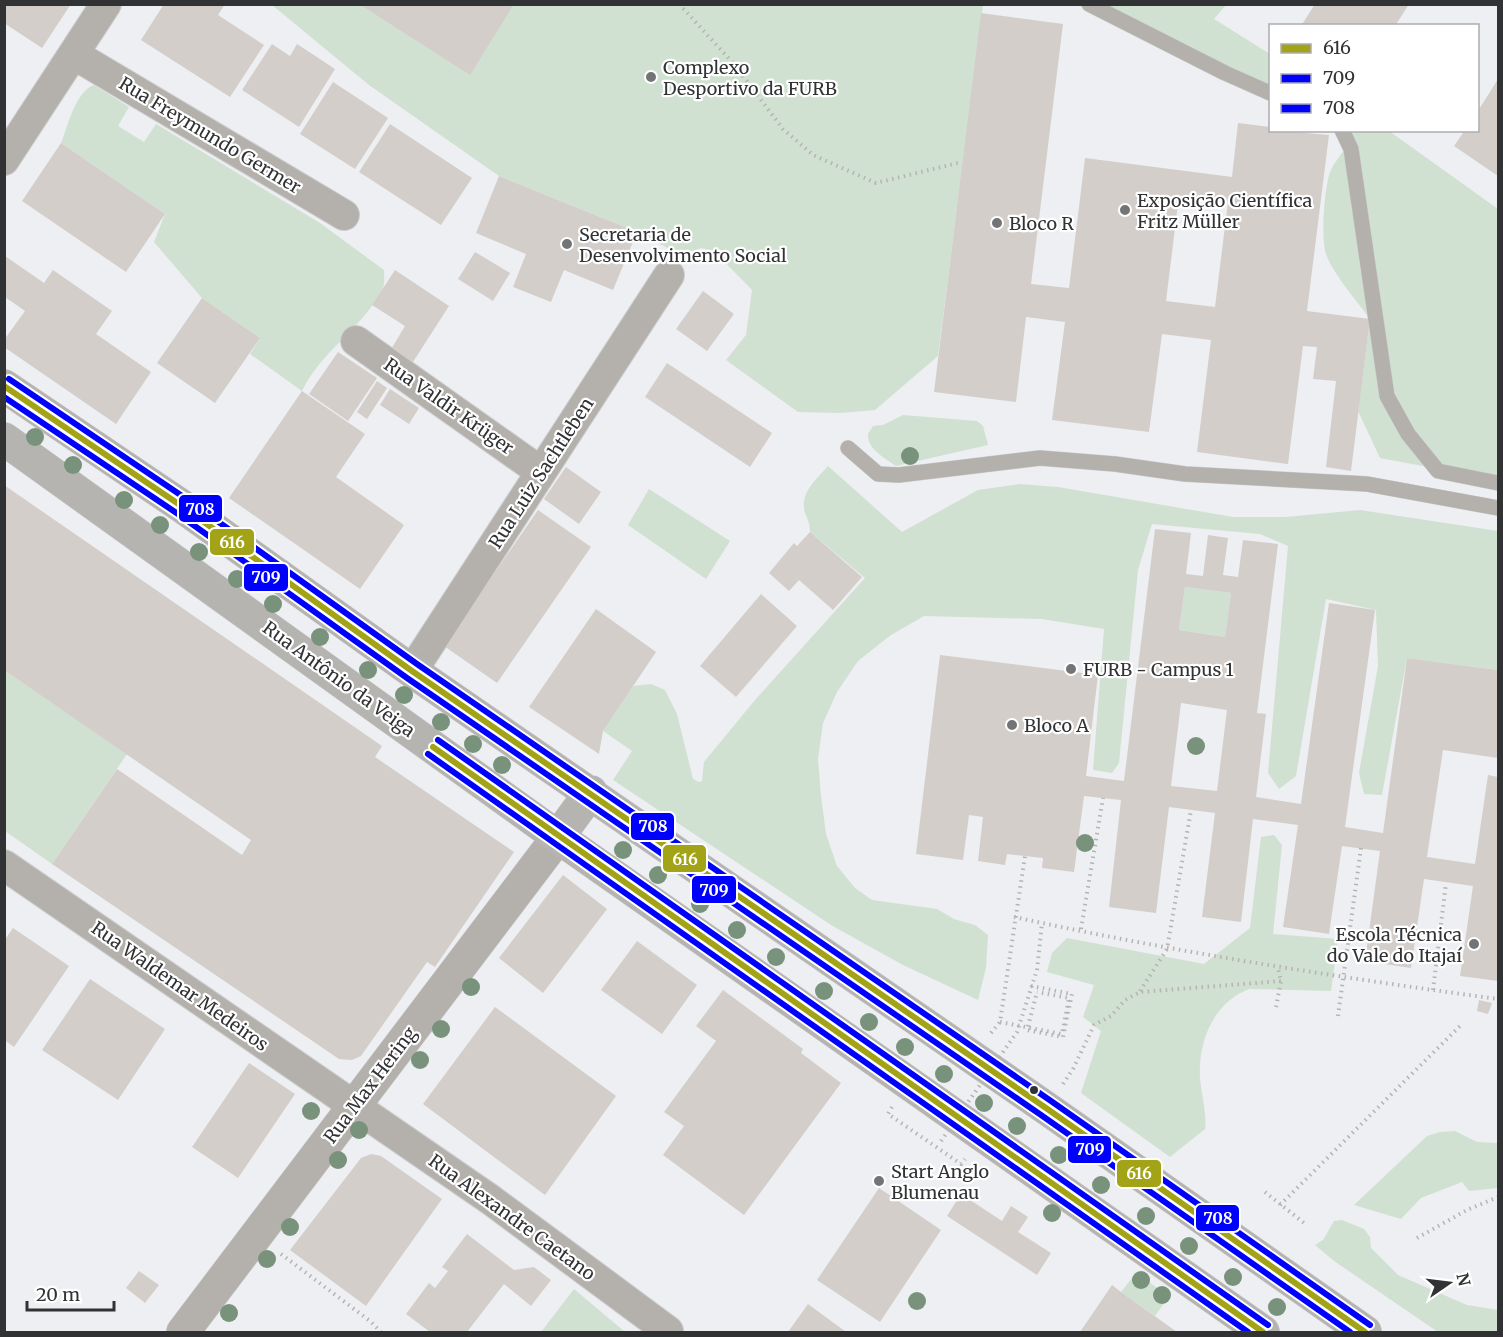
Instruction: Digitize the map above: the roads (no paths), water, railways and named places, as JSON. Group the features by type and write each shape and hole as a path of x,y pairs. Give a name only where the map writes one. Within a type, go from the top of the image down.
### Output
{"main road":[{"path":"4,386 183,507 412,671 591,792 1365,1332"},
{"name":"Rua Antônio da Veiga","path":"4,439 558,837 1263,1332"},
{"path":"558,837 591,792"}],"street":[{"path":"4,160 75,55 106,4"},
{"name":"Rua Freymundo Germer","path":"75,55 344,215"},
{"name":"Rua Luiz Sachtleben","path":"412,671 669,275"},
{"name":"Rua Valdir Krüger","path":"356,340 541,472"},
{"name":"Rua Max Hering","path":"183,1332 558,837"},
{"name":"Rua Waldemar Medeiros","path":"4,865 355,1106"},
{"name":"Rua Alexandre Caetano","path":"355,1106 491,1200 668,1330"}],"lane":[{"path":"1090,6 1269,93"},
{"path":"1342,132 1351,149 1387,396 1408,434 1438,471 1498,483"},
{"path":"848,448 878,474 899,475 1040,458 1114,464 1185,474 1367,484 1498,508"}],"place":[{"name":"Complexo Desportivo da FURB","path":"651,77"},
{"name":"Exposição Científica Fritz Müller","path":"1125,210"},
{"name":"Bloco R","path":"997,223"},
{"name":"Secretaria de Desenvolvimento Social","path":"567,244"},
{"name":"FURB - Campus 1","path":"1071,669"},
{"name":"Bloco A","path":"1012,725"},
{"name":"Escola Técnica do Vale do Itajaí","path":"1474,944"},
{"name":"Start Anglo Blumenau","path":"879,1181"}]}
